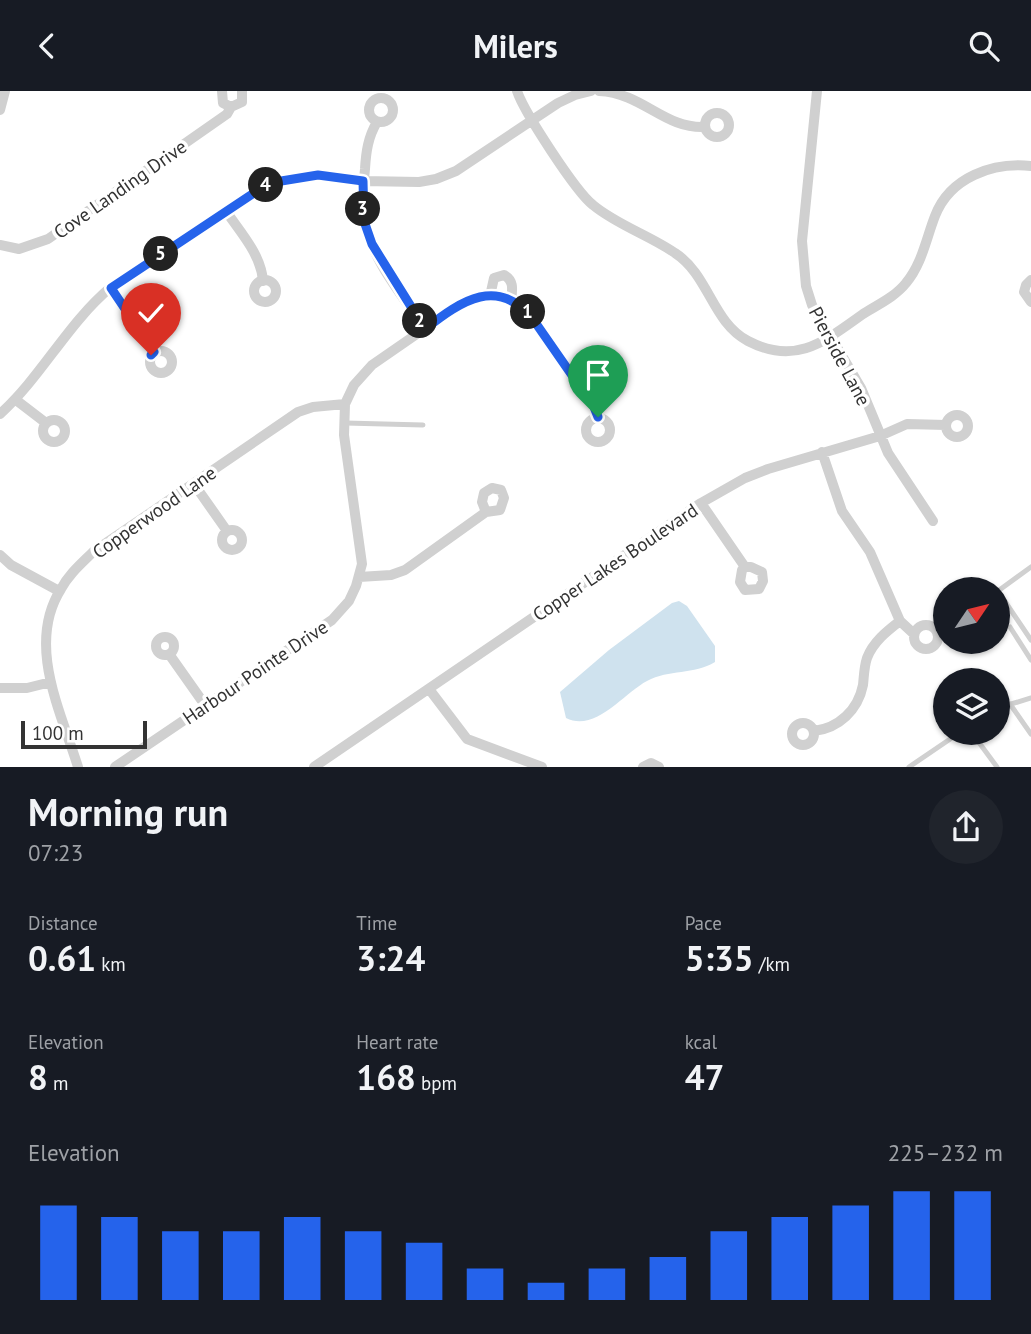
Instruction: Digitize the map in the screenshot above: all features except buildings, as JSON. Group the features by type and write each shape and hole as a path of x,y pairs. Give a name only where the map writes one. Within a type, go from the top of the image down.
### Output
{"street":[{"path":"0,110 5,91"},
{"path":"222,91 223,103 231,107"},
{"name":"Cove Landing Drive","path":"0,245 19,250 48,239 227,114 231,107 242,101 242,91"},
{"path":"517,91 532,120 593,206 657,241 690,264 705,284 726,323 742,338 759,346 785,352 804,349 830,338 906,284 918,266 936,213 961,184 985,170 1009,164 1031,166"},
{"path":"0,414 16,400 90,305 111,288 269,183 318,175 363,181 419,182 436,179 456,171 558,103 591,91"},
{"path":"599,91 615,92 638,100 673,121 705,127"},
{"name":"Pierside Lane","path":"817,91 802,259 811,305 861,389 880,436 933,521"},
{"path":"377,122 368,140 363,181 364,221 372,244 425,329"},
{"path":"226,211 257,259 262,269 262,281"},
{"path":"511,301 512,284 509,278 504,275 494,278 490,296 511,301 528,312 594,407 598,417"},
{"path":"1031,280 1024,292 1031,302"},
{"path":"111,288 154,352"},
{"name":"Harbour Pointe Drive","path":"115,767 332,620 349,601 362,564 344,423 345,404 354,385 372,365 466,300 490,296"},
{"path":"16,400 46,423"},
{"name":"Copperwood Lane","path":"78,767 51,682 46,649 46,631 59,591 73,571 93,552 298,412 313,407 345,404"},
{"name":"Copper Lakes Boulevard","path":"314,767 702,503 745,478 880,436 907,424 946,425"},
{"path":"822,452 842,511 870,552 900,621 914,634"},
{"path":"194,484 227,531"},
{"path":"702,503 745,567"},
{"path":"359,577 391,575 405,570 486,512"},
{"path":"0,555 11,565 59,591"},
{"path":"814,731 840,722 855,707 863,685 867,656 880,638 900,621"},
{"path":"169,654 205,705"},
{"path":"0,688 27,688 51,682"},
{"path":"429,689 467,739 542,767"},
{"path":"643,767 651,763 659,767"}],"lane":[{"path":"344,423 423,425"},
{"path":"1031,567 998,591 1031,640"},
{"path":"1010,627 1031,660"},
{"path":"1031,698 1010,703 1031,734"},
{"path":"909,767 941,745"},
{"path":"981,745 997,767"}],"water":[{"path":"679,601 687,606 715,646 715,662 699,669 655,677 609,710 588,720 566,718 560,692 609,650 672,603"}],"route":[{"path":"151,355 154,352 111,288 269,183 318,175 363,181 364,221 372,244 425,329 445,313 475,297 494,296 511,301 528,312 594,407 598,417"}]}
